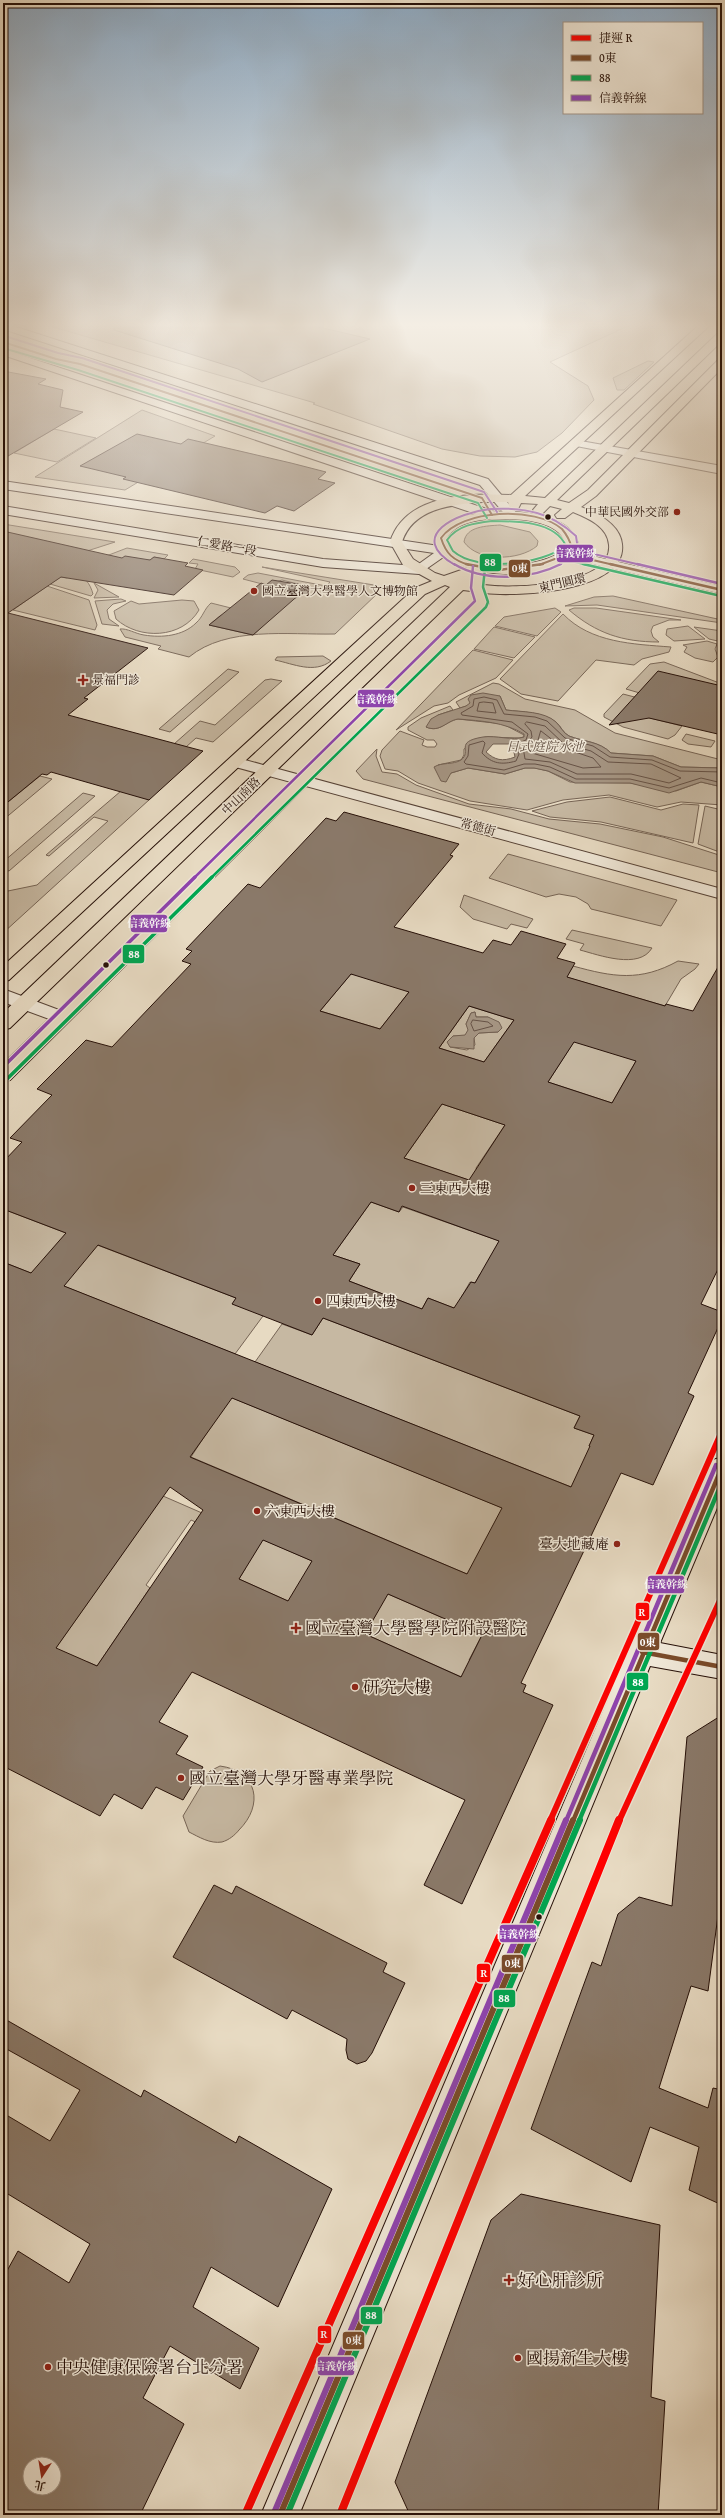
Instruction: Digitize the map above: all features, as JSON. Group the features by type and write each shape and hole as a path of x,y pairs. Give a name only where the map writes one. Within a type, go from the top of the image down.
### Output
{"main road":[{"path":"274,443 492,515"},
{"path":"317,443 482,498 492,515"},
{"path":"362,443 484,482 499,497 512,515"},
{"path":"512,515 515,498 575,443 722,470"},
{"path":"531,518 610,443"},
{"path":"548,522 572,509 642,443"},
{"name":"仁愛路一段","path":"3,485 342,537 396,542 446,551"},
{"path":"3,497 118,515"},
{"path":"402,557 396,542 400,528 406,521 425,510 452,502 499,497 548,502 572,509 599,521 613,534 617,549 609,564"},
{"name":"仁愛路一段","path":"3,510 323,563 419,570"},
{"name":"東門圓環","path":"492,515 512,515 548,522 561,529 570,537 571,546 567,554 556,562 531,569 510,570 479,567 462,562 446,551 440,542 446,529 465,520 492,515"},
{"path":"419,570 446,551"},
{"path":"380,554 402,557 446,551"},
{"path":"567,554 722,590"},
{"name":"東門圓環","path":"402,557 419,570 445,581 477,588 514,591 549,588 579,581 609,564"},
{"path":"3,976 420,591 479,567 477,588 482,604 301,780 3,1075"},
{"name":"中山南路","path":"3,1024 479,567"},
{"name":"常德街","path":"234,762 722,894"},
{"path":"3,995 26,1002 60,1017"},
{"path":"280,2515 642,1652 722,1467"},
{"path":"642,1652 722,1667"}],"shaded area":[{"path":"31,443 89,443 57,462 14,453"},
{"path":"90,443 204,443 125,490 35,477"},
{"path":"423,443 549,443 537,452 515,457 480,456 442,449"},
{"path":"3,524 115,542 84,552 3,535"},
{"path":"500,525 530,532 538,541 537,546 520,555 499,557 479,553 470,549 464,542 469,533 473,530"},
{"path":"127,548 168,555 164,559 154,557 150,560 109,571 101,558"},
{"path":"193,559 235,567 240,572 233,577 195,569 198,564 189,563"},
{"path":"262,567 374,585 379,592 335,634 253,635 293,598 296,598 310,587 282,580 266,585 243,579 248,575 258,573 326,586 330,582"},
{"path":"76,572 89,584 93,594 91,596 50,584 61,577 67,578"},
{"path":"94,583 119,597 94,598 98,590"},
{"path":"47,586 89,600 97,625 95,630 13,610"},
{"path":"613,596 722,620 722,623 597,605 565,606 594,597"},
{"path":"121,599 126,601 113,604 107,610 109,619 119,626 102,624 95,601"},
{"path":"182,600 194,601 199,610 191,620 182,627 160,633 136,631 125,626 116,619 114,611 131,601 139,604"},
{"path":"211,603 231,608 226,617 221,615 209,625 253,635 221,640 204,647 189,657 158,649 161,646 125,637 120,629 126,629 151,636 165,636 179,633 185,631 196,623"},
{"path":"555,608 561,612 537,636 495,626 504,617"},
{"path":"574,608 596,608 681,620 669,620 653,626 651,631 653,637 659,642 646,642 610,635 589,625 569,610"},
{"path":"563,614 574,624 599,636 628,643 671,647 669,652 642,659 634,665 596,660 558,701 521,694 500,679"},
{"path":"688,626 705,639 674,641 666,635 667,629"},
{"path":"494,627 535,637 514,658 474,649"},
{"path":"694,627 722,631 722,642 709,639"},
{"path":"707,641 717,644 715,649 718,657 713,662 695,658 684,652 687,647 683,645"},
{"path":"473,650 513,660 496,678 459,695 448,703 434,706 396,730"},
{"path":"323,656 331,661 318,667 297,666 275,660 277,657"},
{"path":"664,662 722,684 722,686 650,696 626,689 650,664"},
{"path":"228,669 239,672 170,732 159,729"},
{"path":"271,679 282,681 213,742 196,738 186,747 174,744 200,721 215,725 265,680"},
{"path":"493,683 499,684 525,699 575,710 615,733 722,760 722,768 681,767 653,756 611,753 601,746 569,736 556,722 545,716 506,710 500,696 460,708 456,702"},
{"path":"623,694 646,700 646,717 682,726 675,735 668,739 623,727 604,717 604,714"},
{"path":"450,706 453,710 438,715 426,727 435,729 439,728 458,719 503,724 524,735 524,737 519,738 485,737 464,749 464,755 461,760 438,765 451,773 468,768 505,774 525,768 535,768 548,771 570,782 630,783 676,791 701,782 722,787 722,805 681,802 657,807 609,795 563,800 527,810 470,801 418,783 398,771 385,769 380,756 382,750 400,731 424,740 422,745 427,747 435,747 437,744 434,740 427,740 408,730 408,727 421,718"},
{"path":"686,734 715,741 711,747 688,744 682,740"},
{"path":"377,749 376,756 382,772 397,774 416,785 469,804 511,809 549,819 600,824 663,837 722,856 722,873 363,779 356,771"},
{"path":"40,776 52,779 3,820 3,806"},
{"path":"121,791 150,799 3,933 3,892 37,885 108,821 94,817 49,856 46,855"},
{"path":"83,793 95,796 9,871 3,869 3,862"},
{"path":"610,797 661,810 683,804 699,805 693,843 601,822 550,817 532,811 567,802"},
{"path":"705,806 722,810 722,853 698,844"},
{"path":"508,854 677,900 661,926 591,909 588,904 576,897 559,894 546,897 489,878"},
{"path":"464,895 533,919 527,928 511,924 507,929 473,919 460,907"},
{"path":"572,930 652,948 646,955 629,960 608,957 580,950 584,944 566,939"},
{"path":"678,961 699,964 695,969 681,979 665,1006 566,977 573,966 601,973 626,976 651,972 664,968"},
{"path":"351,974 420,978 380,1029 320,1011"},
{"path":"469,1006 514,1020 484,1062 439,1048","holes":["475,1012 476,1017 488,1017 498,1032 479,1033 474,1038 475,1045 467,1050 450,1047 453,1036 465,1036 469,1030 466,1024 471,1013"]},
{"path":"584,1026 636,1061 612,1103 548,1082"},
{"path":"442,1104 505,1125 476,1168 480,1184 404,1158"},
{"path":"371,1202 399,1212 403,1207 542,1256 484,1276 480,1274 475,1283 470,1282 462,1296 464,1312 428,1298 422,1309 349,1281 360,1264 333,1255"},
{"path":"3,1209 236,1298 263,1316 235,1354 3,1262"},
{"path":"323,1318 580,1416 574,1428 594,1435 589,1446 623,1459 589,1494 255,1362 282,1324 312,1335"},
{"path":"230,1397 532,1520 467,1574 191,1457"},
{"path":"163,1496 482,1635 469,1660 501,1674 493,1691 365,1634 375,1616 288,1601 239,1579 245,1569 227,1536 191,1520 146,1585 150,1588 97,1666 88,1662 43,1666"},
{"path":"220,1766 233,1769 243,1775 253,1790 254,1800 252,1810 247,1820 237,1832 227,1840 222,1842 213,1842 205,1840 189,1832 183,1816 210,1771"}],"water":[{"name":"日式庭院水池","path":"483,693 500,696 506,710 539,714 551,718 567,735 601,746 611,753 653,756 681,767 722,768 722,787 701,782 669,793 630,783 575,783 548,771 534,768 525,768 505,774 468,768 451,773 446,782 441,781 434,767 440,764 458,762 461,760 464,757 466,744 469,741 483,737 524,737 524,734 509,727 476,720 458,719 435,729 426,727 431,719 438,715 466,706 470,703 468,699 471,695","holes":["493,744 509,744 513,748 515,757 502,760 492,757 486,752"]},
{"path":"475,1012 476,1017 488,1017 499,1022 502,1028 498,1032 479,1033 474,1038 474,1049 450,1047 447,1042 453,1036 465,1035 468,1030 466,1024 471,1013"}],"building":[{"path":"3,443 31,443 3,459"},
{"path":"122,443 174,443 181,444 183,443 203,443 326,472 318,479 335,483 294,511 277,506 265,513 123,479 126,477 80,466"},
{"path":"3,531 122,558 125,556 150,560 154,557 188,563 185,566 203,570 174,595 61,577 8,613 148,648 84,698 88,699 68,715 203,751 149,800 51,772 47,775 42,774 3,806"},
{"path":"272,580 309,586 253,635 209,625 261,583 266,585"},
{"path":"658,671 722,686 722,735 649,718 609,725"},
{"path":"344,812 459,844 450,855 453,856 394,927 483,953 493,940 511,945 521,931 566,944 557,958 575,963 567,977 665,1006 666,1004 693,1011 722,960 722,1261 701,1304 722,1312 722,1319 688,1393 694,1396 653,1485 621,1473 521,1683 526,1685 523,1692 553,1705 462,1904 424,1885 465,1800 192,1672 159,1722 188,1736 176,1754 203,1767 183,1800 156,1787 142,1809 114,1794 100,1816 3,1766 3,1262 31,1273 66,1233 3,1209 3,1162 22,1142 10,1138 52,1095 37,1089 86,1040 112,1047 191,964 182,961 192,951 186,949 248,884 260,888 326,818 336,821","holes":["351,974 409,992 380,1029 320,1011","469,1006 514,1020 484,1062 439,1048","574,1042 636,1061 612,1103 548,1082","442,1104 505,1125 469,1180 404,1158","371,1202 399,1212 402,1206 499,1241 475,1283 471,1282 454,1308 428,1298 422,1309 349,1281 360,1264 333,1255","98,1245 236,1298 232,1304 312,1335 323,1318 580,1416 574,1428 594,1435 571,1487 64,1286","232,1398 502,1508 467,1574 190,1457","170,1487 203,1510 97,1666 56,1648","263,1540 312,1561 288,1601 239,1579","388,1594 482,1635 461,1677 365,1634"]},
{"path":"722,1715 722,1885 708,1991 691,1986 659,2088 708,2108 713,2088 722,2090 722,2205 689,2190 699,2147 650,2127 631,2182 531,2129 592,1962 601,1966 618,1914 639,1897 672,1906 687,1737"},
{"path":"214,1885 232,1894 236,1886 387,1963 383,1972 405,1983 372,2053 366,2061 357,2064 348,2059 346,2050 347,2039 292,2010 287,2019 173,1957"},
{"path":"3,2018 141,2097 144,2090 236,2143 239,2136 332,2189 278,2307 211,2267 193,2307 259,2348 240,2389 170,2346 143,2398 184,2424 140,2515 3,2515 3,2278 18,2251 69,2283 90,2244 3,2191 3,2113 50,2141 80,2090 3,2047"},
{"name":"國揚新生大樓","path":"521,2194 660,2225 651,2397 665,2401 658,2515 410,2515 395,2482 491,2220"}],"metro line":[{"name":"R","path":"245,2515 722,1431"},
{"name":"R","path":"340,2515 629,1796 722,1596"}],"transit line":[{"name":"88","path":"296,443 478,503 487,518"},
{"name":"0東","path":"316,443 482,498 492,515"},
{"name":"信義幹線","path":"336,443 484,492 497,512"},
{"name":"信義幹線","path":"491,509 515,509 537,513 548,517 567,528 576,536 578,550 567,561 551,569 534,574 494,576 459,567 445,559 435,548 433,539 438,531 446,524 470,513 491,509"},
{"name":"0東","path":"492,515 514,515 540,519 552,523 561,529 568,537 572,548 560,557 543,564 499,570 477,567 459,562 446,552 441,538 451,527 463,520 492,515"},
{"name":"88","path":"492,521 523,523 546,528 556,532 563,538 566,546 556,553 541,559 522,562 482,562 465,558 453,550 447,540 461,528 492,521"},
{"name":"信義幹線","path":"568,548 722,584"},
{"name":"0東","path":"567,554 722,590"},
{"name":"88","path":"566,560 721,596"},
{"name":"信義幹線","path":"3,1067 475,601 471,588 473,566"},
{"name":"88","path":"7,1079 486,607 488,602 483,587 485,568"},
{"name":"信義幹線","path":"274,2513 716,1465"},
{"name":"0東","path":"280,2515 722,1467"},
{"name":"88","path":"287,2515 722,1482"},
{"name":"0東","path":"642,1652 722,1667"}],"place":[{"name":"中華民國外交部","path":"677,512"},
{"name":"國立臺灣大學醫學人文博物館","path":"254,591"},
{"name":"景福門診","path":"83,680"},
{"name":"三東西大樓","path":"412,1188"},
{"name":"四東西大樓","path":"318,1301"},
{"name":"六東西大樓","path":"257,1511"},
{"name":"臺大地藏庵","path":"617,1544"},
{"name":"國立臺灣大學醫學院附設醫院","path":"296,1628"},
{"name":"研究大樓","path":"355,1687"},
{"name":"國立臺灣大學牙醫專業學院","path":"181,1778"},
{"name":"好心肝診所","path":"509,2280"},
{"name":"國揚新生大樓","path":"518,2358"},
{"name":"中央健康保險署台北分署","path":"48,2367"}]}
